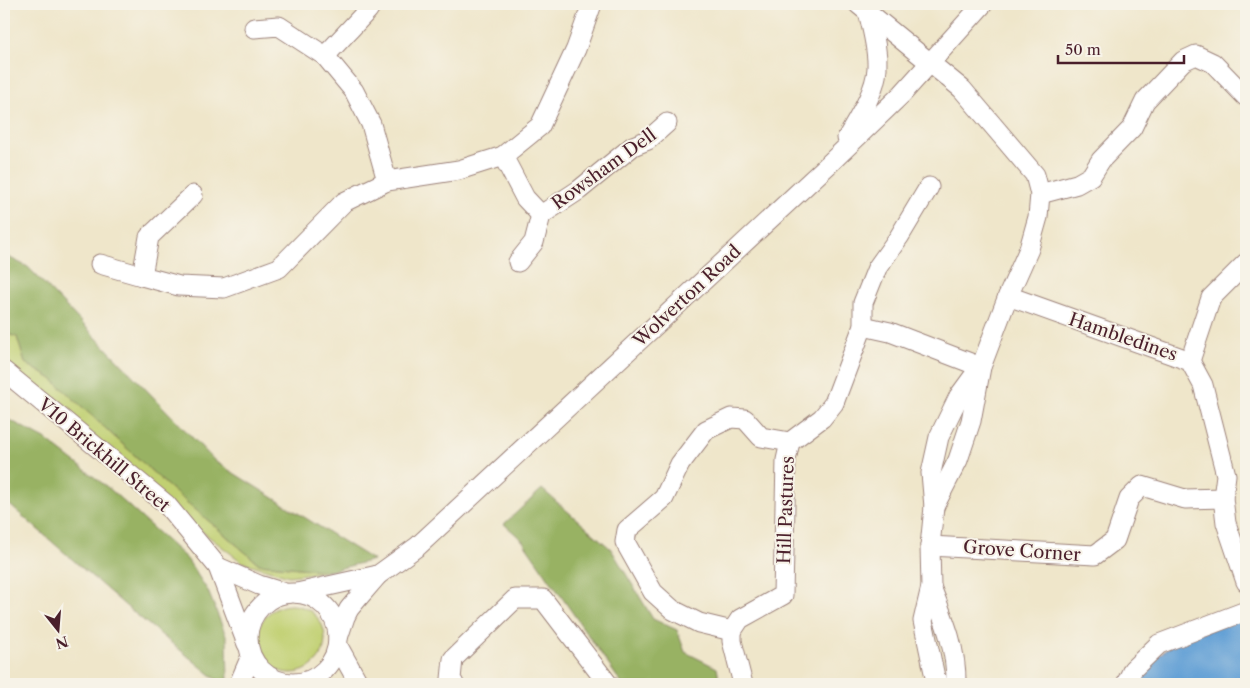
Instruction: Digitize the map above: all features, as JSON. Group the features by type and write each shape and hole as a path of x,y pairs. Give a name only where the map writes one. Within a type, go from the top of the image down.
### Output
{"street":[{"path":"325,56 372,4"},
{"path":"100,264 179,286 224,288 279,268 344,202 386,181 459,170 503,156 540,126 576,49 592,4"},
{"name":"Wolverton Road","path":"338,642 349,608 378,575 418,546 829,164 902,94 983,4"},
{"path":"863,7 962,89 1035,175 1040,194 1038,217 1029,249 1008,296 981,367 971,421 964,445 934,507"},
{"path":"829,164 861,114 877,70 875,41 863,7"},
{"path":"254,28 279,26 325,56 354,91 371,124 386,181"},
{"path":"1040,194 1077,184 1091,176 1101,160 1132,128 1145,101 1183,61 1196,55 1213,63 1246,97"},
{"name":"Rowsham Dell","path":"518,262 534,242 541,215 579,190 634,146 648,140 667,123"},
{"name":"Rowsham Dell","path":"503,156 525,198 541,215"},
{"name":"Hill Pastures","path":"732,631 740,619 783,595 786,460 790,442 822,418 834,403 863,326 863,303 877,268 899,237 929,187"},
{"path":"142,276 149,237 193,195"},
{"path":"1190,361 1211,298 1246,263"},
{"name":"Hambledines","path":"1008,296 1190,361 1203,385 1226,474 1223,498 1226,523 1246,582"},
{"path":"863,326 890,332 981,367"},
{"path":"939,684 935,677 923,622 931,587 930,546 934,507 931,473 939,438 959,396 981,367"},
{"name":"V10 Brickhill Street","path":"4,371 166,504 218,567 249,650"},
{"path":"743,684 732,641 732,631 699,623 673,610 653,592 625,542 627,530 664,498 680,464 706,430 731,418 745,419 761,437 790,442"},
{"name":"Grove Corner","path":"930,546 1095,555 1115,540 1129,500 1142,486 1185,499 1223,498"},
{"name":"V10 Brickhill Street","path":"218,567 259,584 291,593"},
{"name":"Wolverton Road","path":"291,593 378,575"},
{"path":"931,587 948,630 957,668 956,684"},
{"path":"239,684 249,650 248,630 252,617 260,606 272,598 291,593 310,596 322,603 331,613 336,625 338,642 359,684"},
{"path":"454,684 451,679 453,659 514,599 543,599 608,684"},
{"path":"1126,684 1134,669 1159,644 1246,611"},
{"path":"249,650 258,668 269,677 282,682 304,683 318,676 327,668 334,658 338,642"}],"green space":[{"path":"4,255 28,267 216,462 373,560 330,571 259,564 169,487 52,379 25,363 17,337 4,333"},
{"path":"4,333 17,337 25,363 52,379 169,487 259,564 330,571 289,576 242,562 166,504 4,371"},
{"path":"4,417 45,439 111,490 187,559 208,591 227,638 228,684 222,684 127,607 4,500"},
{"path":"542,489 611,549 653,619 677,630 685,652 717,668 720,684 622,684 522,540 504,524"},
{"path":"291,605 304,608 315,615 322,626 325,639 322,652 315,663 304,670 291,673 278,670 267,663 260,652 257,639 260,626 267,615 278,608"}],"water":[{"path":"1246,618 1246,684 1132,684 1136,674 1179,639"}]}
